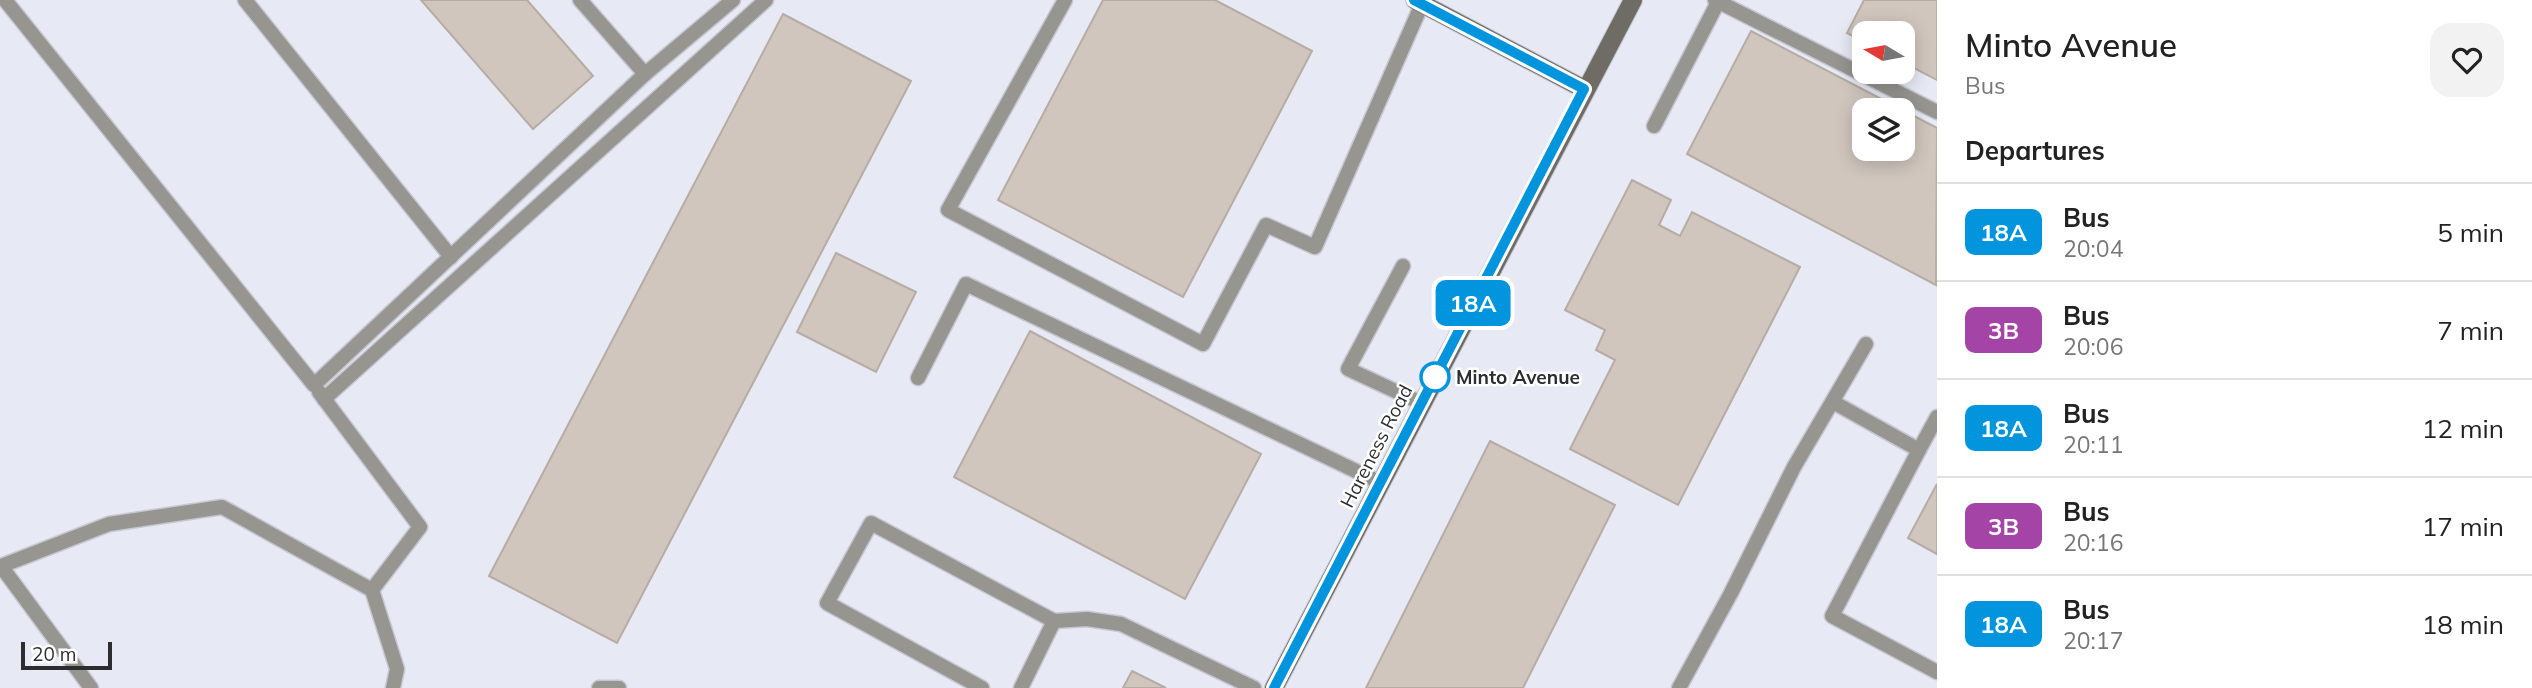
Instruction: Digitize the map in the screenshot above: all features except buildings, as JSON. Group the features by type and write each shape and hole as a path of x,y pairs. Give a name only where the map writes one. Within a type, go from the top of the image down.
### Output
{"main road":[{"name":"Hareness Road","path":"1274,688 1584,89 1633,0"},
{"path":"1418,2 1584,89"}],"lane":[{"path":"5,0 314,385 420,527 372,590"},
{"path":"245,0 451,257"},
{"path":"580,0 645,74"},
{"path":"314,385 471,241 645,74 733,0"},
{"path":"324,399 766,0"},
{"path":"1065,0 948,210 1203,344 1266,225 1315,247 1418,2"},
{"path":"1654,125 1716,1 1937,112"},
{"path":"1403,266 1348,369 1421,403"},
{"path":"918,378 966,284 1381,483"},
{"path":"1679,688 1731,593 1794,467 1867,344"},
{"path":"1833,402 1920,450"},
{"path":"1937,417 1832,616 1937,672"},
{"path":"91,688 1,566 109,524 222,507 372,590 397,669 393,688"},
{"path":"982,688 827,603 871,523 1054,621 1087,619 1121,624 1254,688"},
{"path":"1021,688 1054,621"},
{"path":"599,688 619,688"}],"bus line":[{"name":"18A","path":"1274,688 1584,89 1414,0"}],"place":[{"name":"Minto Avenue","path":"1435,377"}]}
